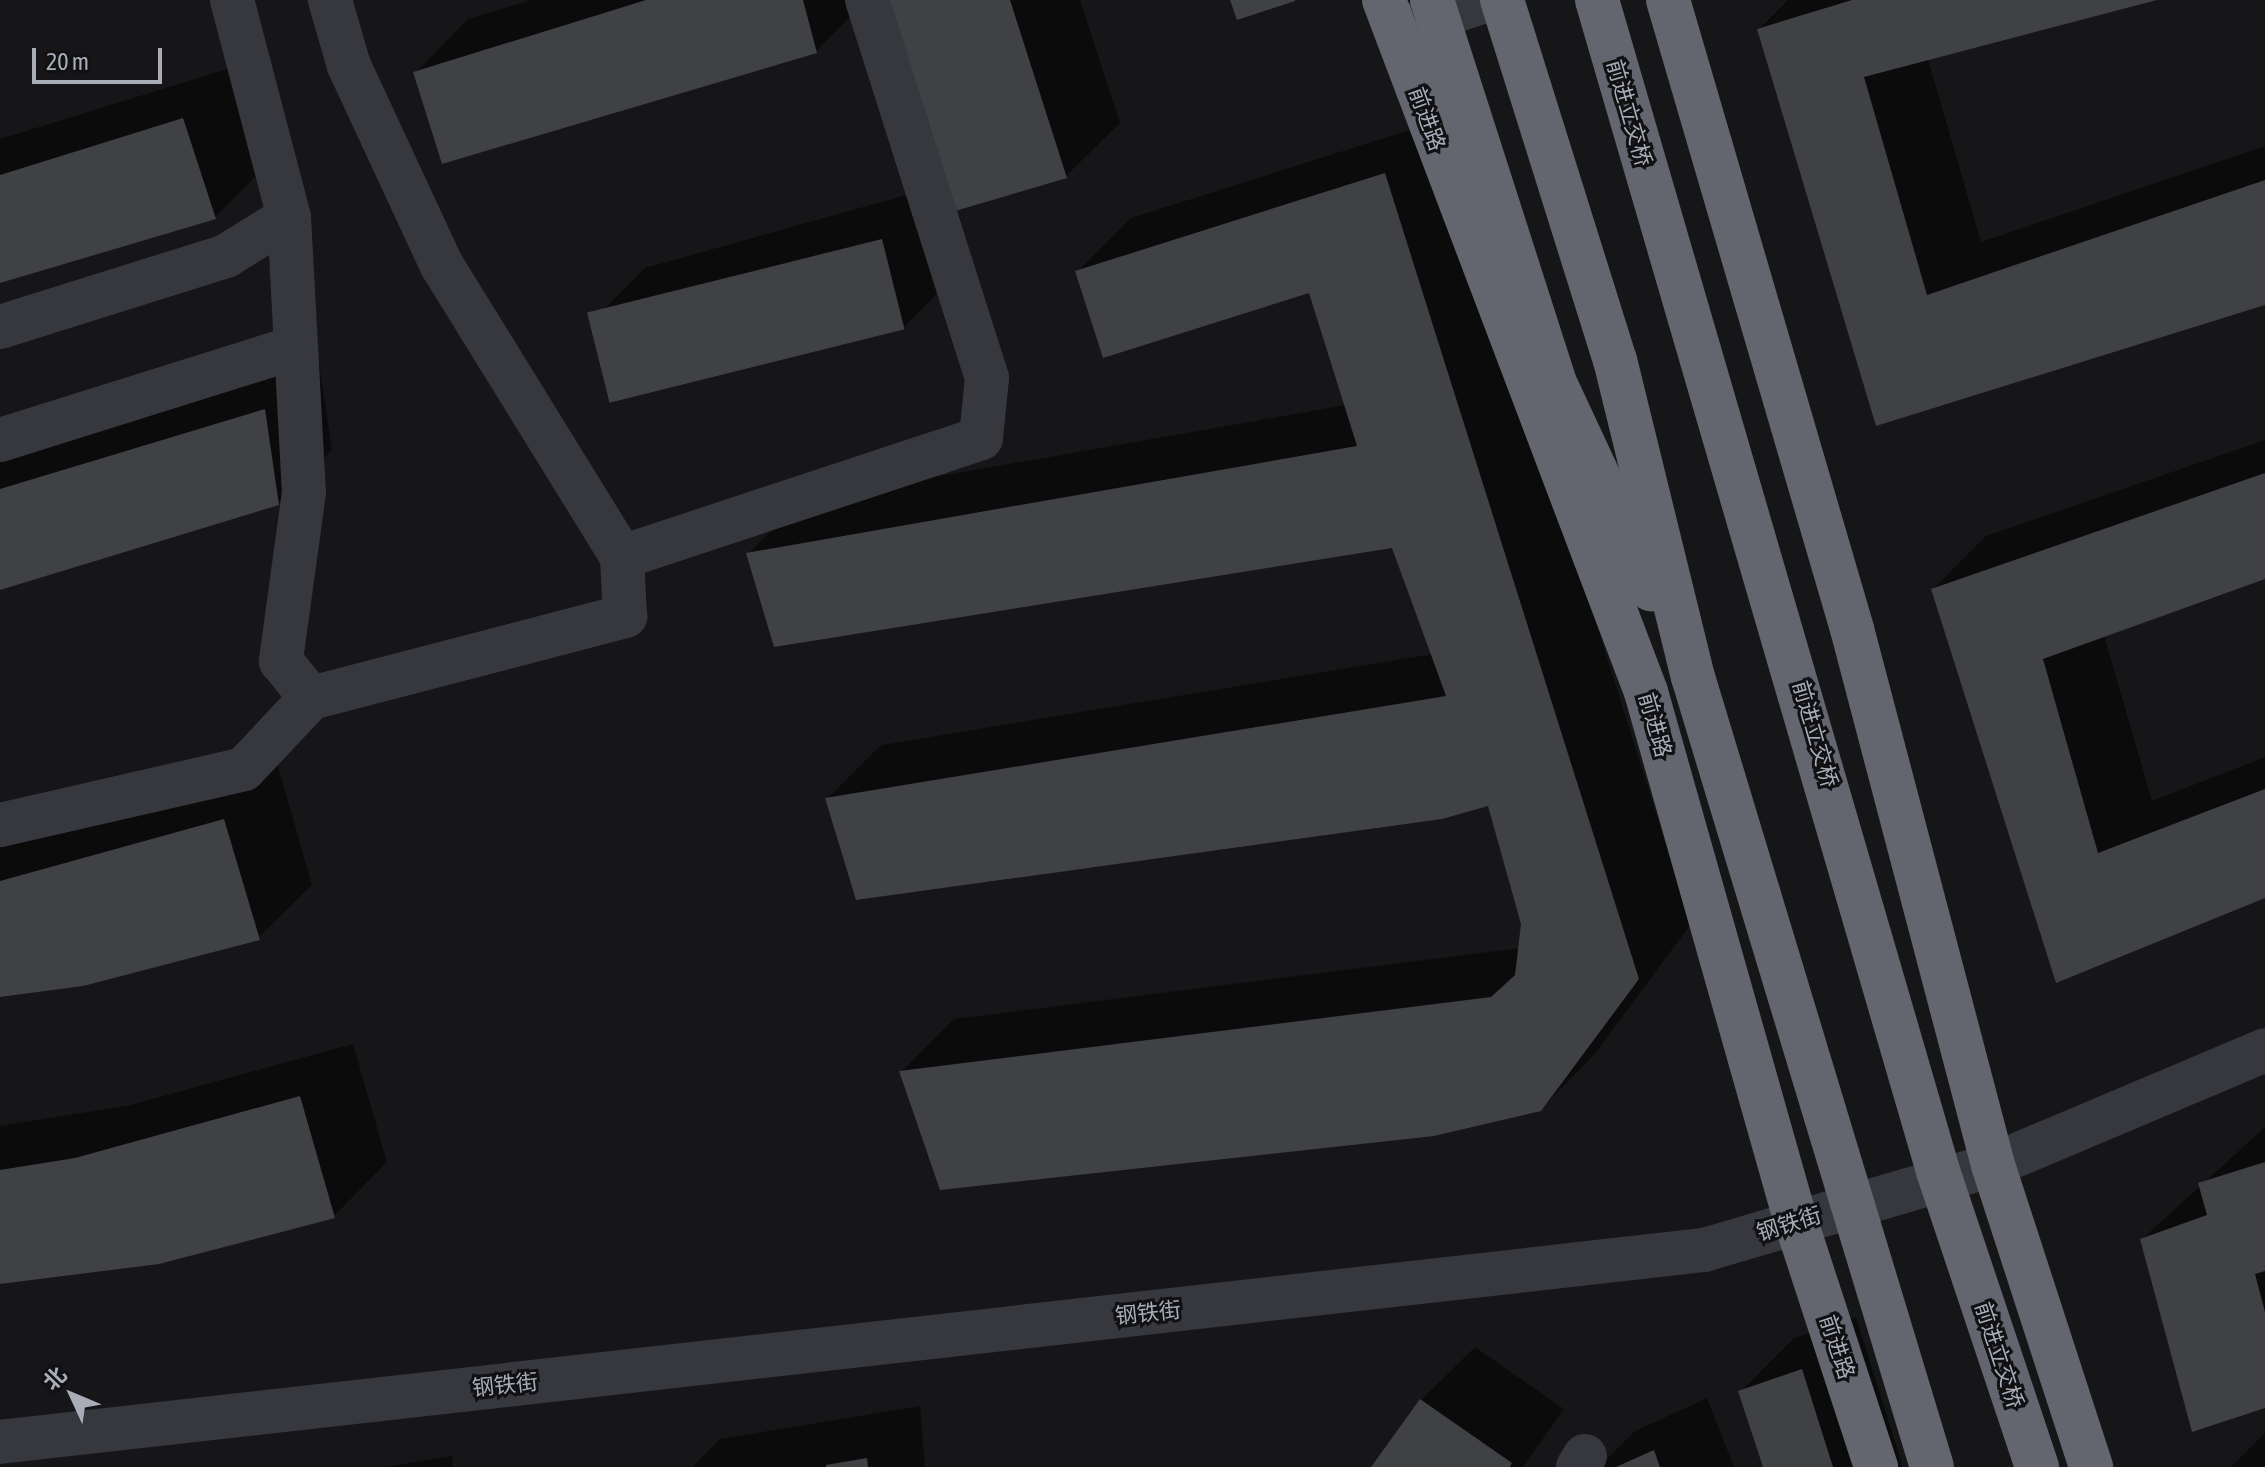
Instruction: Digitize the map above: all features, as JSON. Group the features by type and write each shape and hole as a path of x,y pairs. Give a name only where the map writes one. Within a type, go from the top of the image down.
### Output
{"highway":[{"path":"1432,0 1554,381 1693,677"},
{"path":"1502,0 1615,360 1693,677 1932,1467"},
{"name":"前进立交桥","path":"1597,0 1938,1171 2037,1467"},
{"path":"1668,0 1852,629 1993,1165 2091,1467"},
{"name":"前进路","path":"1389,15 1646,692 1796,1222 1876,1467"}],"street":[{"path":"232,0 289,217 304,492 281,661 311,698"},
{"path":"0,825 244,769 311,698 625,616 622,557 442,266 349,66 330,0"},
{"path":"622,557 981,438 987,378 867,0"},
{"path":"1389,15 1488,0"},
{"path":"0,327 226,256 289,217"},
{"path":"0,440 296,347"},
{"name":"钢铁街","path":"0,1442 1704,1250 1993,1165 2265,1050"}],"building":[{"path":"646,0 803,0 817,53 442,164 413,72"},
{"path":"889,0 1010,0 1067,178 955,211"},
{"path":"1230,0 1295,0 1295,1 1237,20"},
{"path":"1852,0 2157,0 1864,77 1927,295 2265,180 2265,305 1876,426 1757,29"},
{"path":"183,118 216,219 0,283 0,175"},
{"path":"1385,173 1639,979 1541,1111 1434,1136 940,1190 899,1071 1491,997 1515,975 1521,924 1488,806 1442,819 856,900 825,798 1446,696 1392,548 774,647 746,553 1357,446 1309,293 1103,358 1075,271"},
{"path":"882,239 904,329 610,403 587,313"},
{"path":"265,409 279,505 0,590 0,489"},
{"path":"2265,473 2265,579 2043,659 2098,853 2265,789 2265,898 2056,983 1931,589"},
{"path":"224,819 260,940 83,986 0,997 0,881"},
{"path":"300,1096 335,1218 159,1264 0,1284 0,1170 75,1158"},
{"path":"2265,1162 2265,1271 2255,1274 2265,1312 2265,1408 2192,1432 2140,1239 2207,1215 2198,1183"},
{"path":"1802,1369 1833,1467 1763,1467 1738,1391"},
{"path":"1420,1399 1512,1463 1510,1467 1371,1467"},
{"path":"1654,1450 1660,1467 1616,1467"},
{"path":"867,1458 868,1467 826,1467 826,1465"}]}
